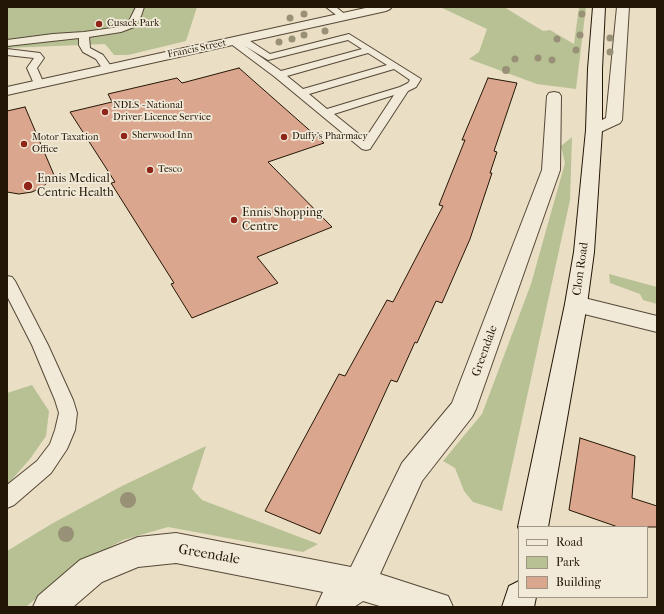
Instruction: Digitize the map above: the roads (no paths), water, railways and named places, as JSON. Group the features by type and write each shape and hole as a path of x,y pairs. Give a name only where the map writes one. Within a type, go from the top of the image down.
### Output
{"street":[{"name":"Francis Street","path":"7,91 386,7"},
{"path":"594,130 614,120 611,11"},
{"name":"Clon Road","path":"533,526 576,304 584,252 594,130 595,69 611,11"},
{"name":"Greendale","path":"332,607 336,601 359,584 412,472 463,409 551,170 554,96"},
{"path":"576,304 657,324"},
{"name":"Greendale","path":"49,607 91,570 138,552 176,548 359,584 437,607"}],"lane":[{"path":"7,43 53,37 84,35 121,29 131,25 137,16 140,7"},
{"path":"330,7 343,16"},
{"path":"84,35 84,45 86,50 100,57 108,69"},
{"path":"237,40 268,57 349,37 416,79 412,85 404,89 325,114"},
{"path":"237,40 325,114 366,146 404,89"},
{"path":"280,75 370,50"},
{"path":"7,52 37,55 39,58 32,68 39,84"},
{"path":"300,93 396,66"},
{"path":"7,281 40,345 64,400 68,413 65,430 57,449 44,467 7,498"}],"place":[{"name":"Cusack Park","path":"99,24"},
{"name":"NDLS - National Driver Licence Service","path":"105,112"},
{"name":"Sherwood Inn","path":"124,136"},
{"name":"Duffy's Pharmacy","path":"284,137"},
{"name":"Motor Taxation Office","path":"24,144"},
{"name":"Tesco","path":"150,170"},
{"name":"Ennis Medical Centric Health","path":"28,186"},
{"name":"Ennis Shopping Centre","path":"234,220"}]}
